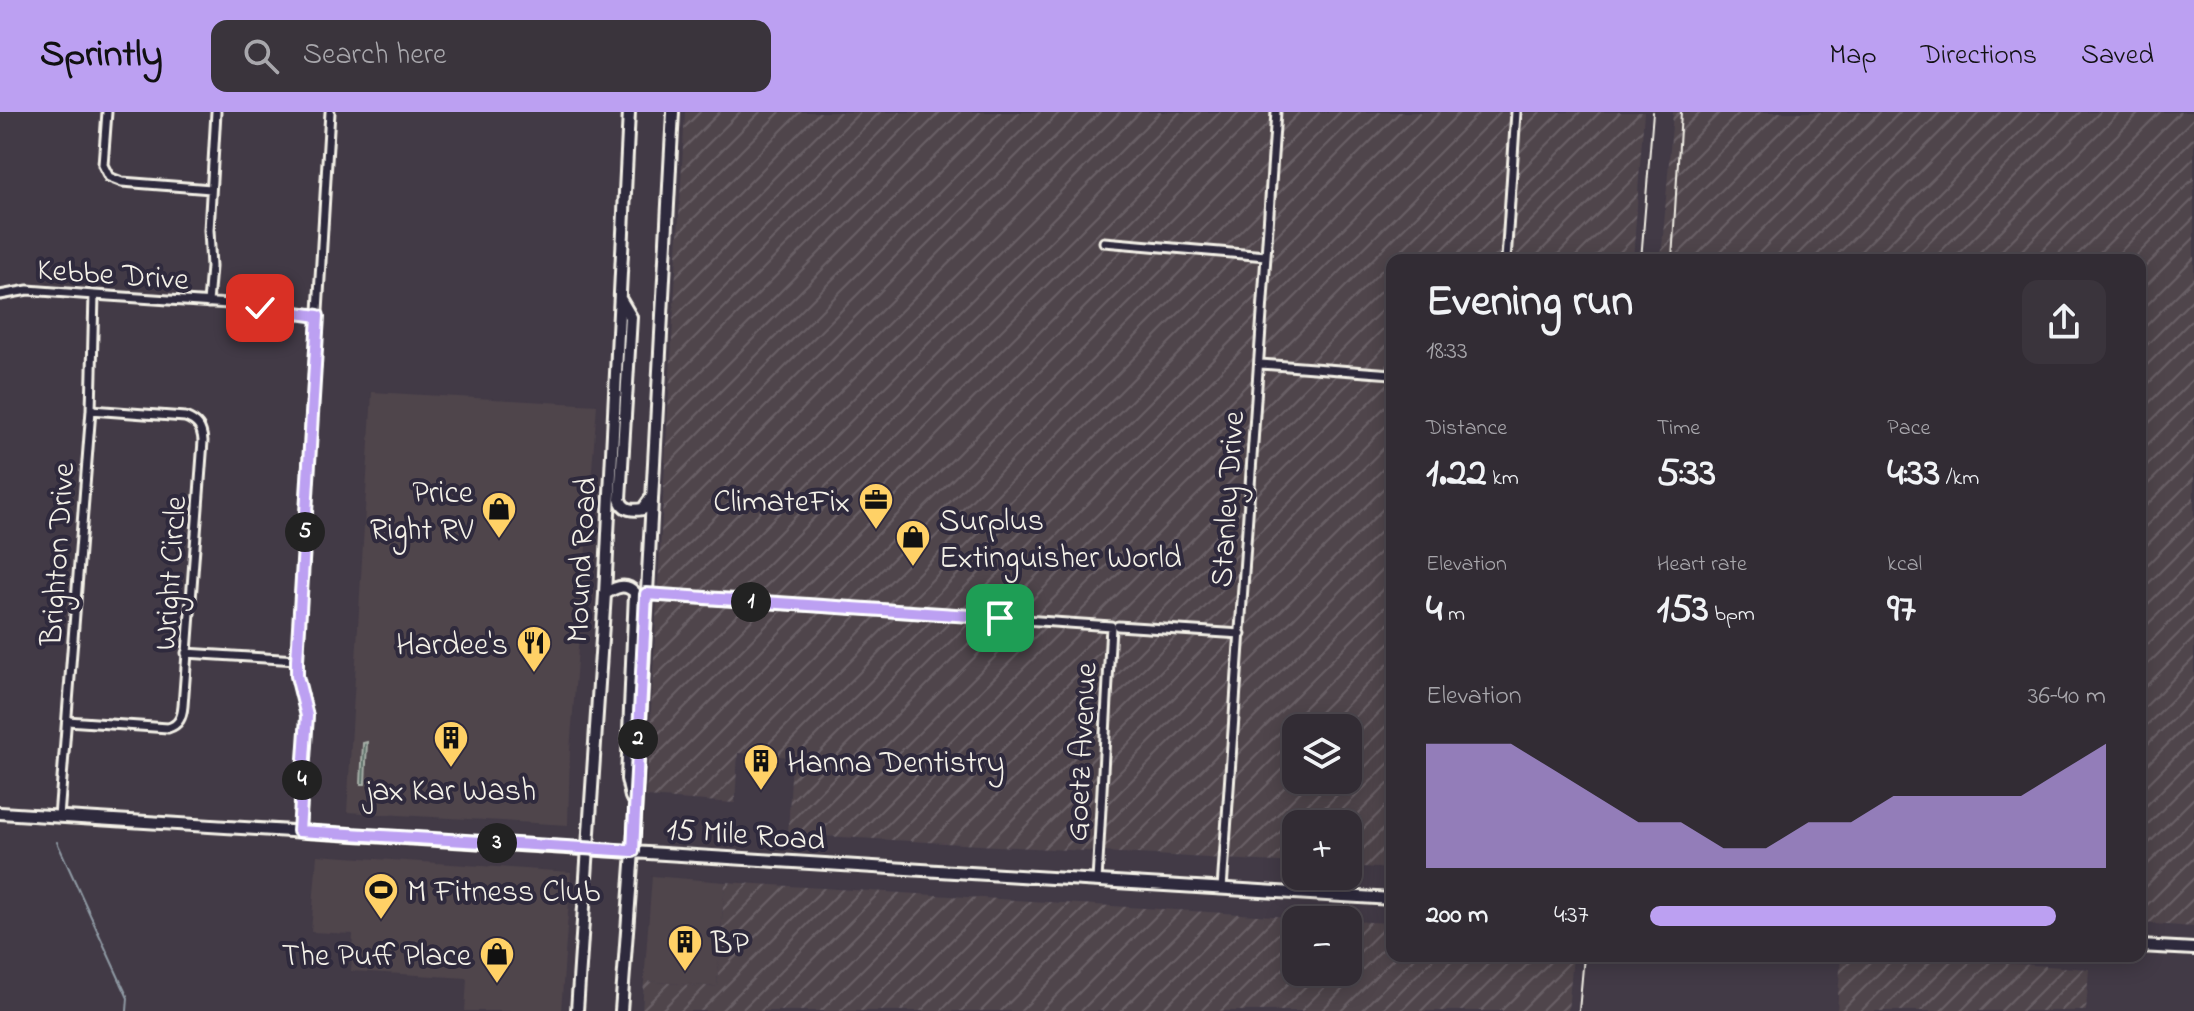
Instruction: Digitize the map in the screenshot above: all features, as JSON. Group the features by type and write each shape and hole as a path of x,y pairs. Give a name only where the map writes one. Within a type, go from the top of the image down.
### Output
{"main road":[{"name":"Mound Road","path":"577,1011 605,594 629,112"},
{"path":"621,1011 633,851 673,112"},
{"path":"620,299 631,317 620,499 624,506 633,511 643,509 652,496"},
{"path":"605,594 623,586 635,593 627,779 634,810"},
{"name":"15 Mile Road","path":"0,813 1386,899"},
{"path":"2146,946 2194,949"}],"street":[{"path":"107,112 103,165 109,177 122,182 211,189"},
{"path":"208,303 216,112"},
{"path":"299,831 307,716 297,676 297,660 330,112"},
{"name":"Stanley Drive","path":"1222,889 1276,112"},
{"path":"1506,254 1516,112"},
{"path":"1104,242 1266,256"},
{"name":"Kebbe Drive","path":"0,295 28,290 244,305 318,316"},
{"name":"Brighton Drive","path":"59,817 91,410 94,295"},
{"path":"1260,364 1386,374"},
{"name":"Wright Circle","path":"67,721 162,729 174,726 182,714 203,441 201,429 196,421 185,417 91,410"},
{"path":"646,594 1241,634"},
{"name":"Goetz Avenue","path":"1097,881 1114,626"},
{"path":"186,653 297,660"}],"shaded area":[{"path":"685,112 1644,112 1633,254 1386,254 1386,869 1362,867 1362,810 1282,810 1282,862 788,834 792,757 738,753 735,803 646,797"},
{"path":"1673,112 2194,112 2194,927 2146,923 2146,254 1661,254"},
{"path":"372,392 597,405 570,751 568,825 347,812"},
{"path":"317,855 571,872 561,1011 465,1011 467,978 351,971 353,934 311,932"},
{"path":"652,876 725,882 717,987 644,981"},
{"path":"725,882 1282,917 1282,986 1362,986 1362,922 1386,923 1386,962 1572,962 1568,1011 642,1011 644,981 717,987"},
{"path":"1841,962 1992,962 2089,969 2086,1011 1837,1011"}],"green space":[{"path":"367,742 365,784 361,784 363,743"}],"waterway":[{"path":"57,842 128,998 127,1011"}],"railway":[{"path":"1641,254 1653,112"},
{"path":"1672,254 1681,112"},
{"path":"1579,1011 1583,962"}],"place":[{"name":"ClimateFix","path":"876,531"},
{"name":"Price Right RV","path":"499,540"},
{"name":"Surplus Extinguisher World","path":"913,568"},
{"name":"Hardee's","path":"534,674"},
{"name":"jax Kar Wash","path":"451,769"},
{"name":"Hanna Dentistry","path":"761,792"},
{"name":"M Fitness Club","path":"381,921"},
{"name":"BP","path":"685,973"},
{"name":"The Puff Place","path":"497,985"}],"route":[{"path":"260,308 318,316 297,660 297,676 307,716 299,831 633,851 646,594 1000,618"}]}
